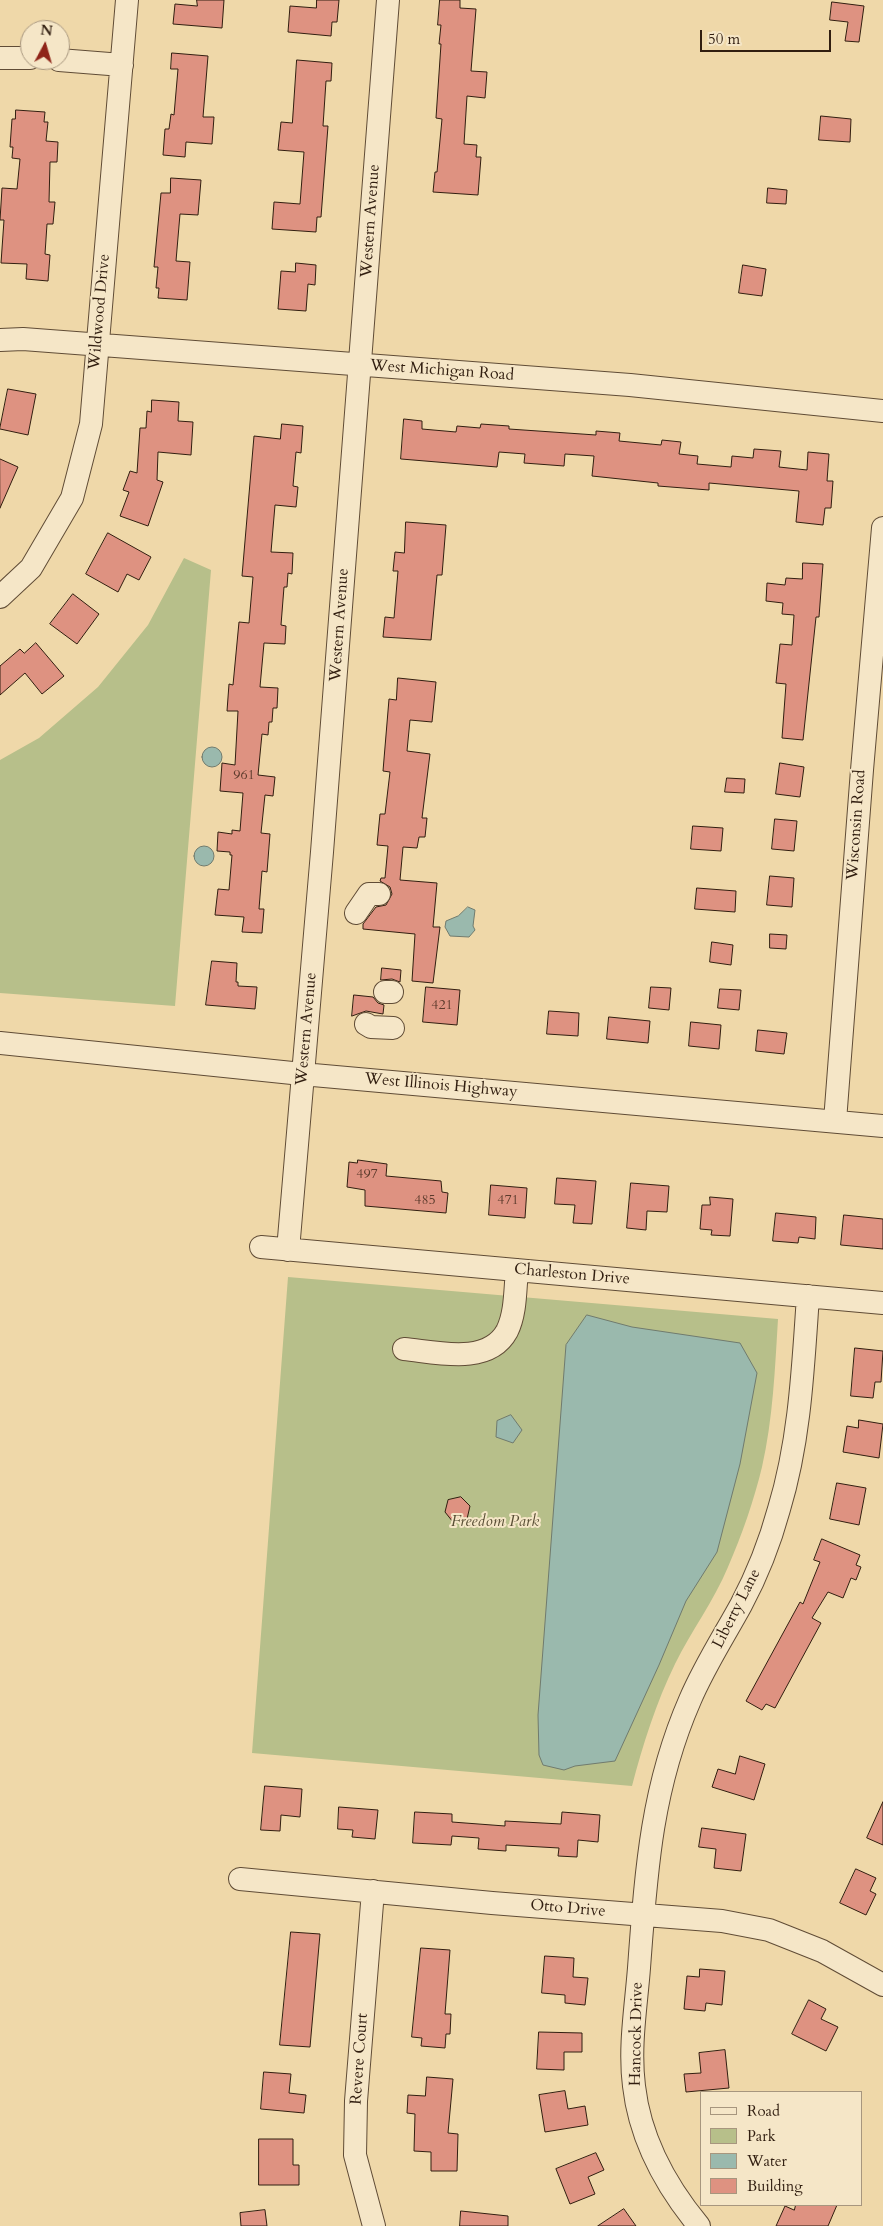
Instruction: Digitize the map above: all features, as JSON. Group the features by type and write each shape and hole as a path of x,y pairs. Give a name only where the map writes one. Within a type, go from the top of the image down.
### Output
{"street":[{"name":"Wildwood Drive","path":"0,597 31,568 72,498 92,424 97,344 127,0"},
{"name":"Western Avenue","path":"288,1250 322,852 388,0"},
{"path":"0,58 20,58"},
{"path":"70,61 122,65"},
{"name":"West Michigan Road","path":"0,340 23,339 97,344 630,385 883,411"},
{"name":"Wisconsin Road","path":"835,1121 883,528"},
{"path":"356,913 368,894 379,894"},
{"path":"366,1024 371,1027 393,1028"},
{"name":"West Illinois Highway","path":"0,1043 302,1074 883,1126"},
{"name":"Charleston Drive","path":"261,1247 883,1303"},
{"path":"404,1349 469,1354 493,1346 507,1331 513,1308 517,1270"},
{"name":"Liberty Lane","path":"642,1915 652,1826 672,1744 690,1699 757,1571 787,1482 798,1422 808,1296"},
{"name":"Otto Drive","path":"240,1879 373,1890 492,1903 722,1921 769,1930 822,1951 883,1985"},
{"name":"Revere Court","path":"373,1890 356,2101 355,2155 374,2226"},
{"name":"Hancock Drive","path":"642,1915 634,2024 634,2086 640,2114 657,2162 668,2185 699,2226"}],"green space":[{"path":"184,558 211,570 175,1006 0,993 0,760 39,738 98,687 148,625"},
{"name":"Freedom Park","path":"288,1277 778,1319 769,1431 762,1467 751,1505 738,1543 722,1580 681,1652 668,1679 645,1739 632,1786 252,1753"}],"water":[{"path":"212,747 219,750 222,757 219,764 212,767 205,764 202,757 205,750"},
{"path":"204,846 211,849 214,856 211,863 204,866 197,863 194,856 197,849"},
{"path":"468,907 475,910 473,926 475,930 469,937 450,936 445,927 446,921 458,916"},
{"path":"587,1315 632,1327 740,1343 757,1373 740,1464 717,1552 686,1601 615,1761 575,1766 564,1770 543,1765 539,1755 538,1715 566,1345"},
{"path":"511,1415 522,1430 513,1443 496,1437 497,1421"}],"building":[{"path":"197,0 224,0 222,28 173,24 175,4 197,6"},
{"path":"317,0 339,0 337,22 332,22 331,36 288,32 290,6 316,8"},
{"path":"440,0 460,0 460,8 476,9 471,71 487,72 485,98 467,96 464,144 477,145 476,157 481,157 478,195 433,192 435,172 437,172 442,119 436,118 441,44 439,44 441,25 438,25"},
{"path":"832,2 864,6 859,42 845,41 848,22 830,20"},
{"path":"172,53 208,56 203,117 214,117 212,144 186,142 185,157 163,155 165,129 169,129 171,114 174,115 178,69 171,69"},
{"path":"297,60 332,63 331,81 326,81 323,126 328,126 321,217 317,217 316,232 272,229 274,202 300,204 304,152 278,150 281,122 292,123"},
{"path":"16,110 45,112 44,122 48,122 46,141 58,142 57,162 50,162 49,202 55,202 53,224 47,224 45,254 50,255 48,281 26,279 27,264 1,263 4,220 0,220 2,188 17,189 20,159 12,158 13,147 10,147 12,119 15,119"},
{"path":"821,116 851,119 850,142 819,140"},
{"path":"171,178 201,180 198,215 180,214 176,261 190,262 187,300 158,298 159,288 156,288 158,267 154,267 161,193 170,193"},
{"path":"768,188 787,190 786,204 767,203"},
{"path":"296,263 316,265 315,285 308,284 306,311 278,309 281,271 295,272"},
{"path":"743,265 766,269 762,296 739,293"},
{"path":"8,389 36,394 28,435 0,429"},
{"path":"152,400 179,402 178,421 193,422 191,455 158,452 157,480 163,482 148,526 120,516 129,492 123,490 130,471 137,473 140,428 146,428 147,411 151,412"},
{"path":"404,419 422,421 422,429 456,432 457,426 480,428 481,424 509,426 509,429 596,435 596,431 620,433 619,441 661,445 662,440 681,442 679,454 698,456 697,464 731,467 732,456 753,458 754,449 781,451 779,467 807,470 808,452 829,454 827,481 833,481 831,508 825,508 823,525 796,522 799,491 709,483 709,490 658,486 658,483 592,476 594,456 565,454 564,466 524,463 525,454 499,452 497,467 401,459"},
{"path":"282,424 303,426 301,453 296,452 293,486 298,487 296,507 275,505 271,552 293,553 292,574 288,573 287,587 284,587 281,625 286,626 285,644 264,643 260,687 278,688 277,708 273,708 272,722 269,722 268,735 262,734 258,775 275,777 273,796 265,795 261,833 270,834 267,872 262,871 259,909 264,909 262,933 242,932 244,917 215,915 218,889 229,890 232,855 230,855 230,852 217,851 218,832 232,834 232,830 240,831 243,793 220,791 222,763 235,765 238,711 227,711 229,684 233,685 239,622 249,623 253,577 242,576 254,436 280,439"},
{"path":"0,459 18,467 0,508"},
{"path":"406,522 446,525 442,575 437,575 431,640 383,637 385,617 394,618 398,571 393,571 395,552 404,553"},
{"path":"108,533 151,557 139,580 127,574 118,592 86,574"},
{"path":"803,563 823,564 819,617 816,617 803,740 782,738 786,684 776,683 780,644 792,645 794,615 782,614 783,603 766,601 767,583 785,585 786,578 802,579"},
{"path":"73,594 99,614 77,644 50,624"},
{"path":"36,643 64,676 42,694 25,673 0,695 0,666 20,649 24,653"},
{"path":"398,678 436,682 432,722 410,720 407,751 430,754 422,818 427,818 425,837 419,837 417,848 403,847 400,880 437,883 433,927 440,927 433,983 412,981 415,934 363,929 363,924 376,907 386,905 392,894 390,887 380,881 381,878 385,878 388,846 377,845 380,814 385,814 390,772 383,771 389,699 396,700"},
{"path":"780,763 804,767 800,797 776,794"},
{"path":"727,778 745,779 744,793 725,792"},
{"path":"775,819 797,821 794,851 772,849"},
{"path":"693,826 723,828 721,851 691,849"},
{"path":"770,876 794,878 792,907 767,905"},
{"path":"697,888 736,891 735,912 695,909"},
{"path":"770,934 787,935 786,949 770,948"},
{"path":"712,942 733,945 731,965 710,962"},
{"path":"212,961 237,963 236,982 238,982 238,986 257,987 255,1009 206,1005"},
{"path":"382,968 401,970 400,982 392,979 381,980"},
{"path":"426,987 460,990 457,1025 423,1022"},
{"path":"651,987 671,988 669,1010 649,1008"},
{"path":"720,989 741,990 739,1010 718,1008"},
{"path":"354,995 373,997 378,1003 384,1005 383,1014 366,1011 352,1016"},
{"path":"549,1011 579,1013 578,1036 547,1034"},
{"path":"609,1017 650,1021 648,1043 607,1039"},
{"path":"691,1022 721,1025 719,1049 689,1046"},
{"path":"758,1030 787,1033 784,1054 756,1051"},
{"path":"358,1160 387,1164 386,1176 441,1181 442,1192 448,1193 446,1213 365,1206 365,1190 347,1187 349,1162 357,1163"},
{"path":"557,1178 596,1181 592,1224 573,1223 575,1205 555,1204"},
{"path":"631,1183 669,1186 667,1212 647,1211 646,1230 627,1228"},
{"path":"491,1185 527,1188 525,1218 489,1215"},
{"path":"710,1197 733,1199 730,1236 711,1235 712,1230 700,1229 702,1205 710,1205"},
{"path":"776,1213 816,1217 815,1239 799,1237 798,1243 773,1241"},
{"path":"844,1215 883,1219 883,1249 841,1245"},
{"path":"855,1348 883,1351 881,1382 875,1382 873,1398 851,1396"},
{"path":"859,1420 883,1424 879,1458 843,1452 847,1426 858,1428"},
{"path":"837,1483 866,1488 859,1525 830,1519"},
{"path":"461,1497 470,1506 467,1519 453,1522 445,1512 448,1500"},
{"path":"822,1539 860,1555 856,1565 861,1567 856,1580 851,1578 843,1598 828,1592 812,1618 821,1623 775,1708 766,1704 762,1710 746,1701 800,1602 803,1604 820,1562 814,1560"},
{"path":"740,1756 765,1764 754,1800 712,1787 718,1769 735,1774"},
{"path":"265,1786 302,1789 300,1817 281,1815 280,1831 261,1830"},
{"path":"883,1802 883,1845 867,1838"},
{"path":"339,1807 378,1810 375,1839 352,1837 353,1830 338,1829"},
{"path":"415,1812 452,1814 452,1822 505,1826 505,1821 561,1824 562,1812 600,1815 598,1842 578,1840 577,1857 558,1856 559,1848 506,1845 506,1851 478,1849 479,1838 452,1836 451,1845 413,1843"},
{"path":"702,1828 746,1834 741,1871 714,1868 716,1849 699,1847"},
{"path":"856,1869 876,1878 870,1891 876,1894 866,1915 840,1903"},
{"path":"291,1932 320,1934 310,2047 280,2045"},
{"path":"421,1948 450,1950 445,2014 451,2014 450,2034 446,2034 445,2048 421,2046 422,2038 412,2037"},
{"path":"545,1956 574,1958 573,1977 588,1978 585,2005 565,2003 565,1995 542,1993"},
{"path":"700,1969 725,1971 722,2005 706,2003 705,2011 684,2009 687,1976 699,1977"},
{"path":"809,2000 826,2009 821,2019 838,2027 826,2051 792,2034"},
{"path":"539,2032 582,2033 582,2052 564,2052 564,2070 537,2069"},
{"path":"725,2050 729,2088 686,2092 684,2074 701,2073 699,2053"},
{"path":"264,2072 291,2074 289,2093 306,2095 304,2113 261,2109"},
{"path":"427,2077 453,2079 448,2133 458,2134 457,2171 431,2171 431,2152 414,2151 415,2114 407,2113 408,2095 425,2096"},
{"path":"565,2091 568,2109 585,2106 588,2125 545,2132 539,2095"},
{"path":"259,2139 293,2139 293,2165 299,2165 299,2185 259,2185"},
{"path":"596,2153 604,2170 588,2177 595,2194 570,2204 556,2169"},
{"path":"785,2206 794,2210 796,2206 837,2206 828,2226 776,2226"},
{"path":"624,2209 636,2226 598,2226"},
{"path":"265,2210 267,2226 241,2226 240,2213"},
{"path":"461,2211 508,2216 508,2226 460,2226"}]}
